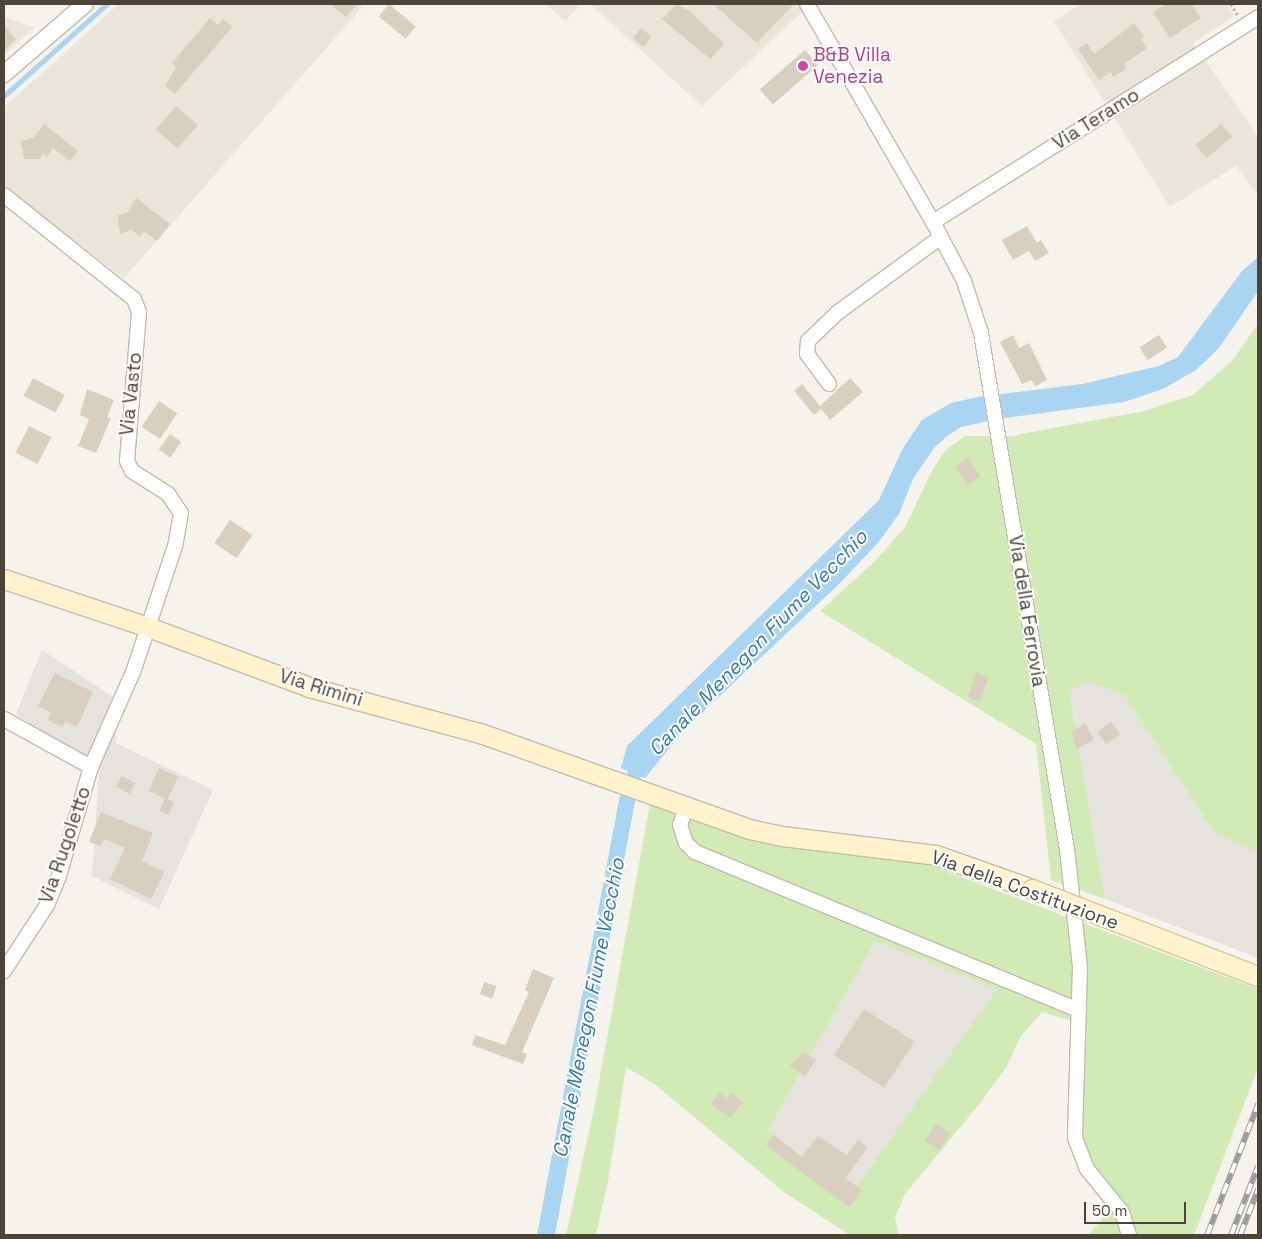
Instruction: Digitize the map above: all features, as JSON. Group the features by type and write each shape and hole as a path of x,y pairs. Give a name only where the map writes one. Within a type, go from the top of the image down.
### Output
{"main road":[{"name":"Via Rimini","path":"4,579 148,627 309,687 480,733 647,793"},
{"name":"Via della Costituzione","path":"647,793 749,829 782,836 936,855 1258,976"}],"street":[{"path":"4,74 85,4"},
{"name":"Via della Ferrovia","path":"807,4 941,237 964,281 981,332 1067,848 1080,967 1075,1138 1087,1169 1122,1212 1129,1235"},
{"name":"Via Teramo","path":"933,222 1258,17"},
{"name":"Via Vasto","path":"4,195 134,299 139,312 127,461 132,471 168,494 181,513 175,546 148,627"},
{"path":"830,384 807,354 808,341 837,313 941,237"},
{"name":"Via Rugoletto","path":"4,971 47,905 59,876 91,767 133,672 148,627"},
{"name":"Via Rugoletto","path":"4,719 91,767"},
{"path":"686,807 680,826 686,844 695,852 1079,1010"}],"shaded area":[{"path":"119,4 365,4 124,278 4,187 4,107"},
{"path":"545,4 581,4 565,21"},
{"path":"590,4 797,4 804,10 702,106"},
{"path":"1081,4 1227,4 1235,16 1193,43 1258,136 1258,195 1236,166 1170,207 1054,21"},
{"path":"4,17 35,27 4,55"},
{"path":"42,650 116,699 116,743 213,790 159,909 92,876 99,772 16,714"},
{"path":"1088,682 1124,695 1215,833 1258,853 1258,958 1105,899 1069,690"},
{"path":"875,941 998,989 853,1192 767,1132"}],"green space":[{"path":"1258,324 1258,853 1215,833 1124,695 1088,682 1069,691 1105,899 1051,880 1036,744 820,611 875,561 905,527 934,467 946,450 965,436 1011,436 1144,411 1193,395 1232,361"},
{"path":"650,804 760,842 929,865 1258,989 1258,1068 1194,1235 1089,1235 1116,1202 1097,1179 1080,1135 1073,1058 1069,1053 1072,1021 1042,1012 1020,1037 1007,1066 981,1102 905,1194 895,1218 899,1235 850,1235 784,1192 657,1086 626,1067 609,1176 596,1235 566,1235 594,1109","holes":["875,941 997,989 853,1192 767,1132"]}],"water":[{"path":"1258,257 1258,291 1219,348 1196,370 1163,389 1124,402 998,419 961,427 947,436 934,448 913,479 899,514 878,543 839,584 685,729 645,778 621,768 627,746 879,500 903,448 922,420 951,403 978,397 1082,384 1159,366 1178,357 1242,271"},
{"path":"620,795 635,801 555,1235 537,1235"}],"building":[{"path":"330,4 358,4 346,17"},
{"path":"389,4 416,26 406,39 379,16"},
{"path":"676,4 691,12 724,44 710,59 662,19"},
{"path":"713,4 794,4 757,43"},
{"path":"1166,4 1191,4 1201,18 1170,38 1153,12"},
{"path":"210,18 218,25 223,19 232,27 175,94 165,86 176,67 172,63"},
{"path":"1134,23 1144,37 1141,39 1147,48 1124,64 1127,68 1114,77 1110,72 1099,80 1078,49 1087,43 1094,54"},
{"path":"4,25 16,39 4,51"},
{"path":"641,28 652,37 644,47 633,38"},
{"path":"805,50 818,65 773,104 760,89"},
{"path":"176,106 198,125 178,148 156,129"},
{"path":"44,124 78,151 70,161 53,148 47,157 43,153 40,159 24,159 21,141 33,138"},
{"path":"1221,124 1232,137 1207,158 1196,145"},
{"path":"136,198 170,224 157,241 144,231 140,237 132,230 120,234 117,215 127,213"},
{"path":"1027,226 1037,243 1041,240 1049,253 1035,261 1029,251 1013,260 1002,240"},
{"path":"1013,335 1019,348 1029,343 1047,380 1035,386 1031,380 1022,384 1000,342"},
{"path":"1159,335 1167,348 1147,360 1139,347"},
{"path":"33,378 65,395 55,413 24,396"},
{"path":"850,378 863,392 830,420 821,409 814,415 794,391 802,384 820,406"},
{"path":"87,389 114,400 107,417 111,418 96,453 78,446 89,419 80,415"},
{"path":"159,401 177,413 160,439 142,427"},
{"path":"29,426 51,437 38,464 15,453"},
{"path":"170,434 181,442 170,458 159,449"},
{"path":"968,458 980,476 968,485 956,466"},
{"path":"230,520 252,535 237,558 214,543"},
{"path":"55,673 93,692 77,727 66,721 62,727 48,720 51,713 38,706"},
{"path":"976,673 988,677 980,702 968,698"},
{"path":"1111,722 1120,734 1106,744 1097,732"},
{"path":"1085,723 1094,740 1076,749 1072,732"},
{"path":"159,768 178,777 167,800 148,791"},
{"path":"122,776 135,783 130,794 116,787"},
{"path":"165,798 174,802 168,815 159,811"},
{"path":"101,812 153,833 142,861 164,872 151,899 110,879 125,848 104,839 101,846 89,842"},
{"path":"533,969 554,978 522,1052 527,1054 523,1064 472,1045 475,1035 505,1045 529,992 525,990"},
{"path":"484,982 496,986 492,998 480,994"},
{"path":"864,1009 914,1042 884,1088 834,1055"},
{"path":"803,1052 816,1060 805,1076 790,1066"},
{"path":"720,1093 727,1098 731,1093 743,1102 731,1118 711,1104"},
{"path":"936,1124 950,1133 939,1150 925,1141"},
{"path":"774,1135 802,1157 818,1136 847,1155 858,1140 868,1147 845,1178 862,1190 849,1207 766,1145"}],"waterway":[{"path":"4,96 107,4"},
{"name":"Canale Menegon Fiume Vecchio","path":"624,817 635,770 646,759"}],"railway":[{"path":"1207,1235 1258,1104"},
{"path":"1231,1235 1258,1166"},
{"path":"1240,1235 1258,1189"}],"place":[{"name":"B&B Villa Venezia","path":"803,66"}]}
